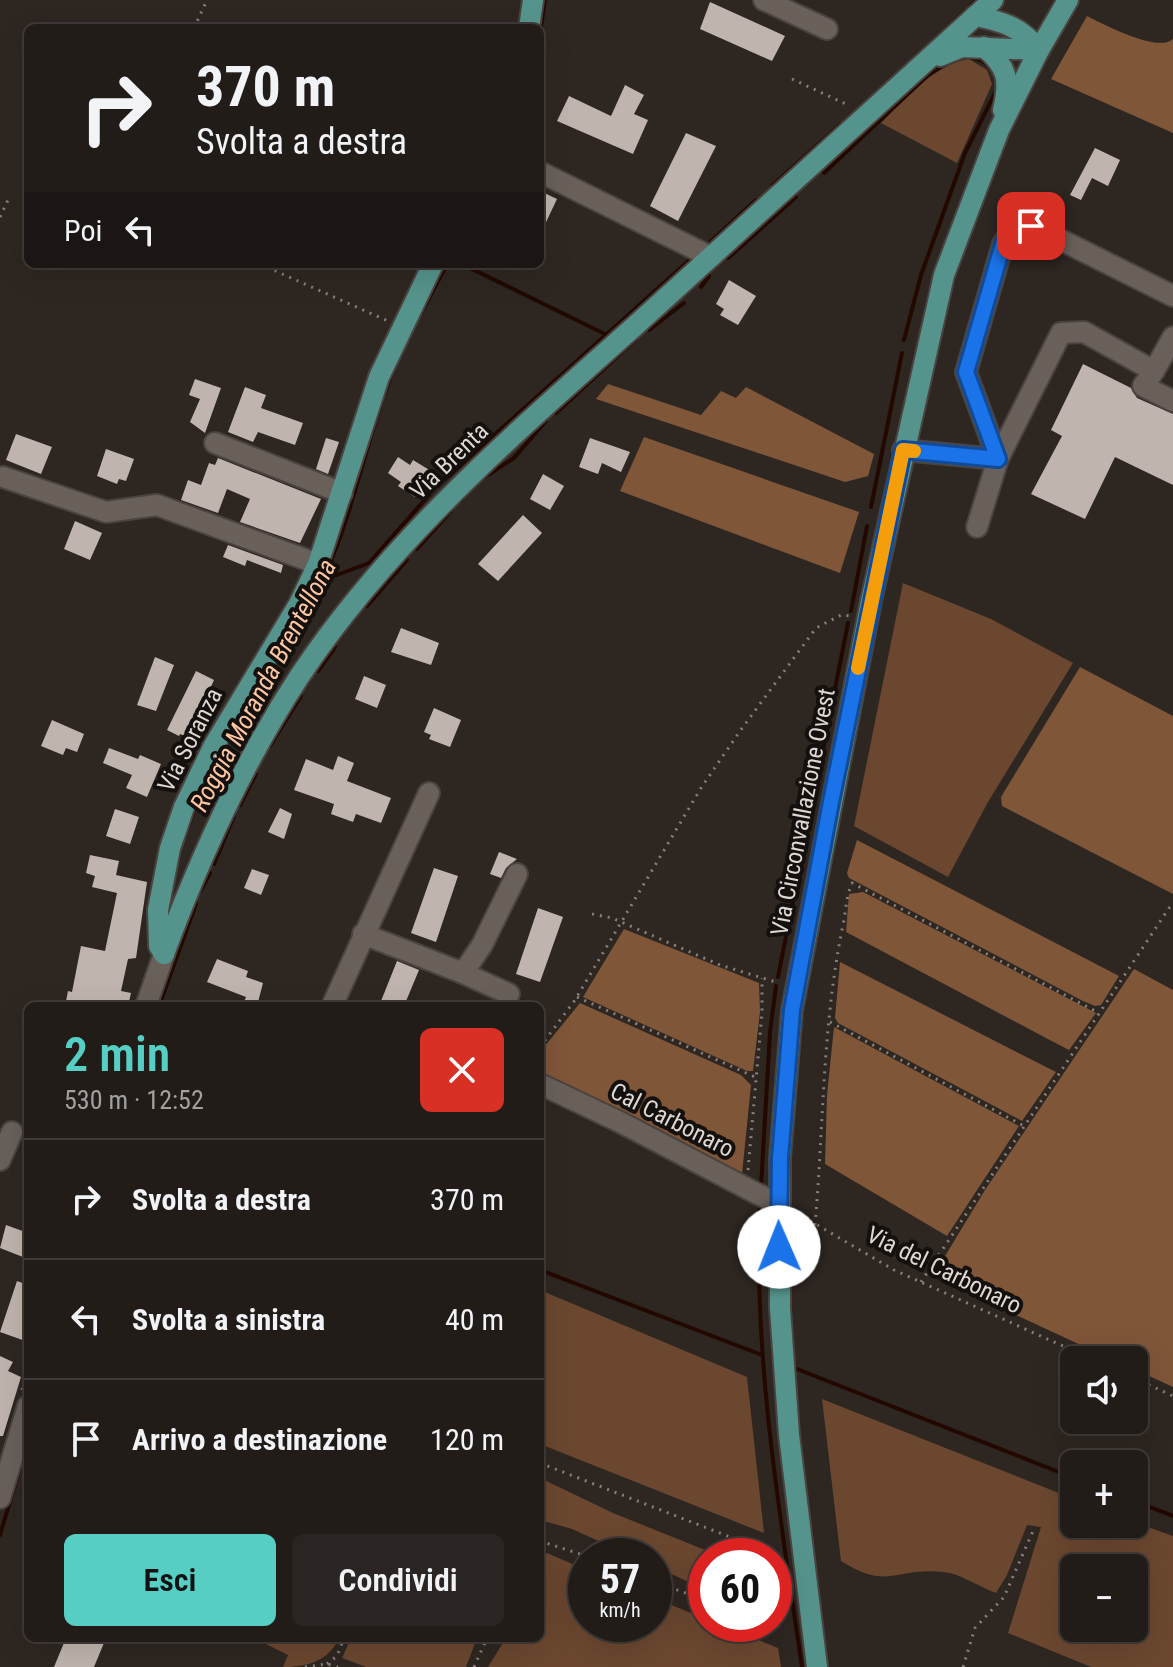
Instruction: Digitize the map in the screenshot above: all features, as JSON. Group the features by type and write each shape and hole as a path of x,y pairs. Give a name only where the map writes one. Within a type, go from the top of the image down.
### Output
{"main road":[{"path":"530,24 533,0"},
{"name":"Via Brenta","path":"164,954 215,828 245,767 300,676 375,575 468,476 993,0"},
{"name":"Via Circonvallazione Ovest","path":"817,1667 789,1435 780,1308 779,1211 784,1087 792,1010 868,617 944,275 999,130 1068,0"},
{"path":"975,16 1014,27 1028,36 1039,50"},
{"name":"Via Brenta","path":"929,60 962,47 1039,50"},
{"path":"984,47 998,59 1006,72 1006,99 999,130"},
{"name":"Via Soranza","path":"164,954 159,946 158,910 170,848 184,807 218,738 299,604 318,564 370,400 401,327 431,268"}],"street":[{"path":"764,0 827,29"},
{"path":"544,174 711,257"},
{"path":"998,459 966,372 1007,236 1022,228 1039,229 1173,296"},
{"path":"977,527 998,459 1061,333 1084,332 1154,371"},
{"path":"1173,337 1143,386 1173,401"},
{"path":"215,443 342,493"},
{"path":"903,450 998,459"},
{"path":"3,477 106,512 120,512 146,504 157,505 318,564"},
{"path":"334,1002 429,793"},
{"path":"463,973 482,945 517,874"},
{"path":"363,934 509,994"},
{"name":"Via Brenta","path":"147,1002 164,954"},
{"name":"Cal Carbonaro","path":"544,1086 745,1187 779,1211"},
{"path":"0,1160 13,1132"},
{"path":"0,1498 24,1419"}],"path":[{"path":"196,24 207,0"},
{"path":"792,79 856,109"},
{"path":"0,217 8,200"},
{"path":"269,268 401,327"},
{"path":"544,1042 577,997 701,788 816,628 841,615 868,617"},
{"path":"815,1225 832,976 846,896 852,883 1099,1013"},
{"path":"921,1282 1173,902"},
{"path":"592,914 720,965 783,984"},
{"path":"745,1187 752,1140 762,978"},
{"path":"577,997 755,1077"},
{"path":"828,1021 1024,1126"},
{"name":"Via del Carbonaro","path":"779,1211 807,1219 921,1282 1063,1346"},
{"path":"1148,1384 1173,1396"},
{"path":"544,1465 733,1538"},
{"path":"963,1667 975,1628 1004,1597 1033,1531"},
{"path":"544,1542 568,1550"},
{"path":"327,1664 337,1656 342,1642"},
{"path":"474,1667 485,1642"},
{"path":"305,1667 327,1664 338,1667"}],"shaded area":[{"path":"1087,16 1144,40 1156,43 1173,39 1173,133 1051,79"},
{"path":"969,59 987,70 992,84 957,163 881,123 933,75 956,62"},
{"path":"608,384 701,415 721,391 736,398 746,387 874,454 868,476 845,482 596,399"},
{"path":"644,437 859,512 840,573 620,491"},
{"path":"903,583 991,619 1073,663 988,802 948,877 854,826"},
{"path":"1080,667 1173,716 1173,894 1002,806 1001,797"},
{"path":"857,840 1119,976 1101,1005 1083,1001 849,878 847,873"},
{"path":"863,892 1096,1013 1069,1050 846,932 849,894"},
{"path":"624,929 759,983 760,1012 753,1071 583,997"},
{"path":"840,962 1056,1072 1022,1121 838,1023 835,1018"},
{"path":"1134,969 1173,990 1173,1387 1148,1375 1148,1346 1083,1346 958,1288 936,1271 985,1190"},
{"path":"580,1003 741,1075 751,1085 742,1174 560,1081 544,1076 544,1047"},
{"path":"834,1027 1019,1126 947,1236 825,1164 827,1095"},
{"path":"544,1292 747,1377 764,1533 544,1446"},
{"path":"822,1399 1060,1493 1060,1538 1148,1538 1148,1527 1173,1536 1173,1667 1091,1667 1008,1633 1041,1527 1027,1525 1007,1575 996,1593 949,1573 927,1571 882,1576 857,1570 841,1561"},
{"path":"544,1480 613,1513 688,1543 688,1582 672,1574 672,1538 592,1538 544,1521"},
{"path":"547,1553 568,1562 568,1642 672,1642 672,1605 688,1612 688,1642 763,1642 778,1648 781,1667 488,1667 504,1642 544,1642 544,1557"},
{"path":"262,1642 337,1642 323,1657 300,1666 283,1667 288,1655"},
{"path":"349,1642 475,1642 466,1667 366,1667 342,1658"}],"building":[{"path":"710,2 785,36 772,61 700,29"},
{"path":"625,85 644,95 634,114 648,120 633,154 557,121 569,96 611,116"},
{"path":"686,133 716,146 678,221 650,206"},
{"path":"1095,148 1120,160 1108,186 1092,178 1081,200 1070,195"},
{"path":"544,193 557,199 544,227"},
{"path":"729,280 756,296 738,325 720,315 724,309 716,304"},
{"path":"1083,364 1131,388 1137,398 1173,414 1173,485 1115,457 1085,519 1031,494 1062,436 1051,430"},
{"path":"195,379 221,388 205,433 190,422 200,399 189,395"},
{"path":"245,387 266,395 261,408 303,423 295,445 258,432 253,442 228,432"},
{"path":"16,434 52,447 41,474 6,460"},
{"path":"326,438 339,442 328,474 316,469"},
{"path":"590,438 630,452 621,472 602,463 598,474 579,467"},
{"path":"106,449 134,459 126,481 119,479 117,484 97,476"},
{"path":"398,457 410,465 413,460 431,471 415,497 398,486 401,482 388,473"},
{"path":"218,458 321,499 300,543 240,522 250,499 227,489 218,513 181,500 188,480 201,485 209,463 215,465"},
{"path":"543,474 564,486 550,510 530,499"},
{"path":"523,515 542,533 498,581 478,564"},
{"path":"75,521 102,533 90,560 64,549"},
{"path":"228,545 283,565 281,573 247,560 245,566 223,557"},
{"path":"401,628 439,643 431,665 391,652"},
{"path":"155,657 174,665 156,711 137,705"},
{"path":"196,671 214,680 188,737 179,736 167,730"},
{"path":"364,676 386,685 377,708 355,699"},
{"path":"434,708 461,720 450,747 429,739 431,735 424,732"},
{"path":"52,720 84,734 77,752 66,748 63,755 41,746"},
{"path":"109,748 138,759 140,755 161,764 147,797 126,788 132,775 103,763"},
{"path":"338,756 354,763 347,781 391,798 381,823 356,814 353,822 331,814 334,804 294,790 306,759 333,770"},
{"path":"280,808 292,814 284,839 268,832"},
{"path":"115,809 139,817 130,844 106,836"},
{"path":"499,852 517,859 506,868 501,878 490,874"},
{"path":"90,855 119,861 116,875 147,882 136,958 128,959 121,991 131,993 129,1002 66,1002 68,991 72,992 81,946 105,951 117,893 92,887 95,876 86,873"},
{"path":"434,868 458,876 436,942 411,933"},
{"path":"252,869 269,875 261,895 244,888"},
{"path":"538,908 563,917 540,982 516,974"},
{"path":"217,959 248,971 246,977 263,983 258,1002 244,1002 246,997 207,982"},
{"path":"397,961 419,970 406,1002 381,1002"},
{"path":"6,1225 24,1232 24,1257 0,1248"},
{"path":"17,1281 24,1284 24,1341 0,1332"},
{"path":"0,1356 13,1362 8,1371 21,1377 3,1436 0,1436"},
{"path":"64,1642 104,1642 94,1667 54,1667"}],"waterway":[{"path":"541,24 545,0"},
{"path":"922,52 977,0"},
{"path":"968,57 981,60 992,68"},
{"path":"824,173 928,75 948,62"},
{"path":"904,340 921,275 965,153 996,91"},
{"path":"773,185 841,124"},
{"path":"728,258 796,197"},
{"path":"707,245 756,200"},
{"path":"445,479 693,257"},
{"name":"Roggia Moranda Brentellona","path":"420,315 445,268"},
{"path":"470,268 607,335"},
{"path":"701,287 709,276"},
{"path":"649,330 684,303"},
{"path":"556,413 636,339"},
{"path":"871,507 902,353"},
{"name":"Roggia Moranda Brentellona","path":"307,609 335,551 395,366"},
{"path":"483,478 514,458 546,421"},
{"path":"461,500 468,492"},
{"path":"326,579 369,563 429,495"},
{"path":"417,549 450,512"},
{"path":"851,611 867,526"},
{"path":"367,606 407,560"},
{"path":"778,977 848,623"},
{"path":"318,671 335,647"},
{"path":"270,746 301,696"},
{"name":"Roggia Moranda Brentellona","path":"212,771 229,740"},
{"path":"240,805 256,774"},
{"name":"Roggia Moranda Brentellona","path":"184,838 199,797"},
{"path":"214,864 234,816"},
{"name":"Roggia Moranda Brentellona","path":"160,1002 196,904 195,894 200,892 210,873"},
{"path":"761,1187 770,1032 776,986"},
{"path":"760,1204 764,1378 802,1667"},
{"path":"544,1272 762,1355"},
{"path":"797,1369 1060,1472"},
{"name":"Roggia Moranda Brentellona","path":"0,1535 24,1454"},
{"path":"1148,1506 1173,1516"}],"slow traffic":[{"path":"858,668 903,450 914,451"}],"route":[{"path":"779,1247 780,1158 792,1010 903,450 998,459 966,372 1003,244 1014,230 1031,226"}]}
